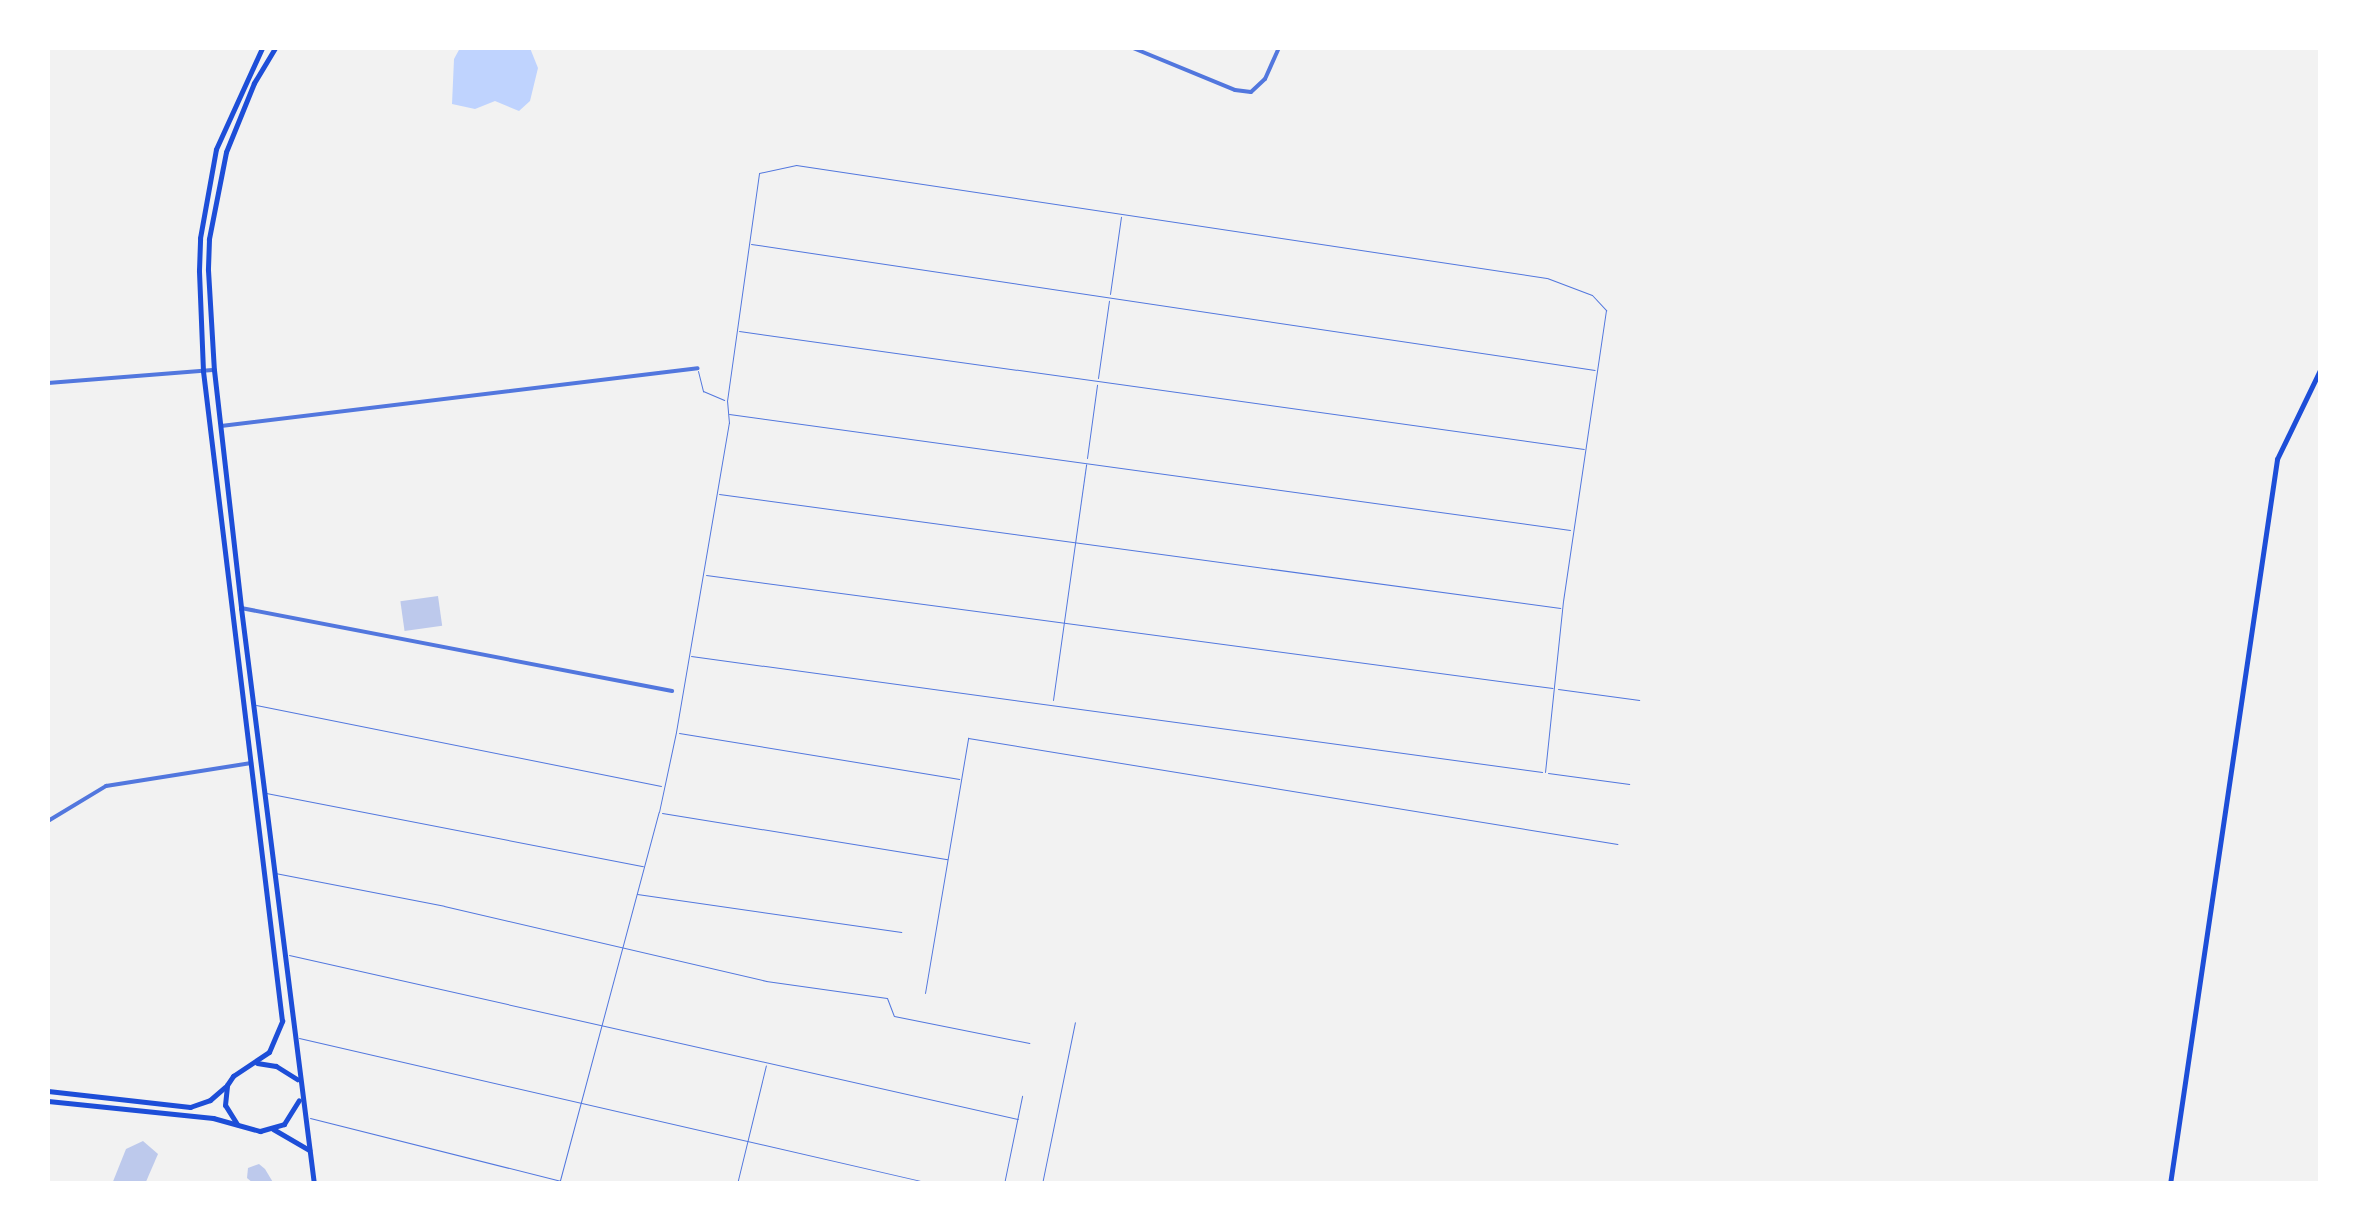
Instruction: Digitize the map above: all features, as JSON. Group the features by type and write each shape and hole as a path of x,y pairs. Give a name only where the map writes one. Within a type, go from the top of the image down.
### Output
{"main road":[{"path":"48,1092 190,1107 210,1100 234,1076 256,1063 278,1039 282,1022 203,371 199,254 207,192 228,114 262,48"},
{"path":"274,48 238,118 217,192 208,270 214,370 252,704 314,1184"},
{"path":"2170,1184 2277,459 2320,370"},
{"path":"256,1063 276,1066 299,1080"},
{"path":"228,1085 224,1106 237,1124"},
{"path":"273,1129 291,1116 301,1092"},
{"path":"48,1101 237,1124 247,1129 273,1129 309,1150"}],"street":[{"path":"1134,48 1234,90 1251,92 1265,80 1279,48"},
{"path":"220,426 697,368"},
{"path":"48,383 214,370"},
{"path":"241,608 672,691"},
{"path":"48,821 106,786 251,763"}],"lane":[{"path":"559,1182 634,893 659,812 676,732 729,414 727,401 759,173 796,165 1547,278 1592,295 1606,310 1562,608 1545,772"},
{"path":"1052,704 1078,544 1086,461 1122,216"},
{"path":"748,244 1597,370"},
{"path":"736,330 1585,449"},
{"path":"697,368 702,391 727,401"},
{"path":"729,414 1573,530"},
{"path":"716,494 1562,608"},
{"path":"702,575 1639,700"},
{"path":"688,656 1629,784"},
{"path":"252,704 664,787"},
{"path":"676,732 961,779"},
{"path":"926,993 968,738 1616,844"},
{"path":"263,792 643,866"},
{"path":"659,812 948,859"},
{"path":"274,873 444,906 766,981 886,998 887,1008 903,1019 1028,1042"},
{"path":"634,893 901,932"},
{"path":"283,954 1018,1119"},
{"path":"1042,1184 1075,1022"},
{"path":"293,1037 934,1184"},
{"path":"737,1184 766,1065"},
{"path":"1004,1184 1022,1096"},
{"path":"304,1116 573,1184"}],"water":[{"path":"460,48 530,48 538,68 530,101 519,111 495,101 475,109 452,104 454,59"}],"building":[{"path":"438,596 442,626 405,631 400,601"},
{"path":"143,1141 158,1154 145,1184 112,1184 126,1149"},
{"path":"259,1164 274,1184 253,1183 247,1178 248,1168"}]}
